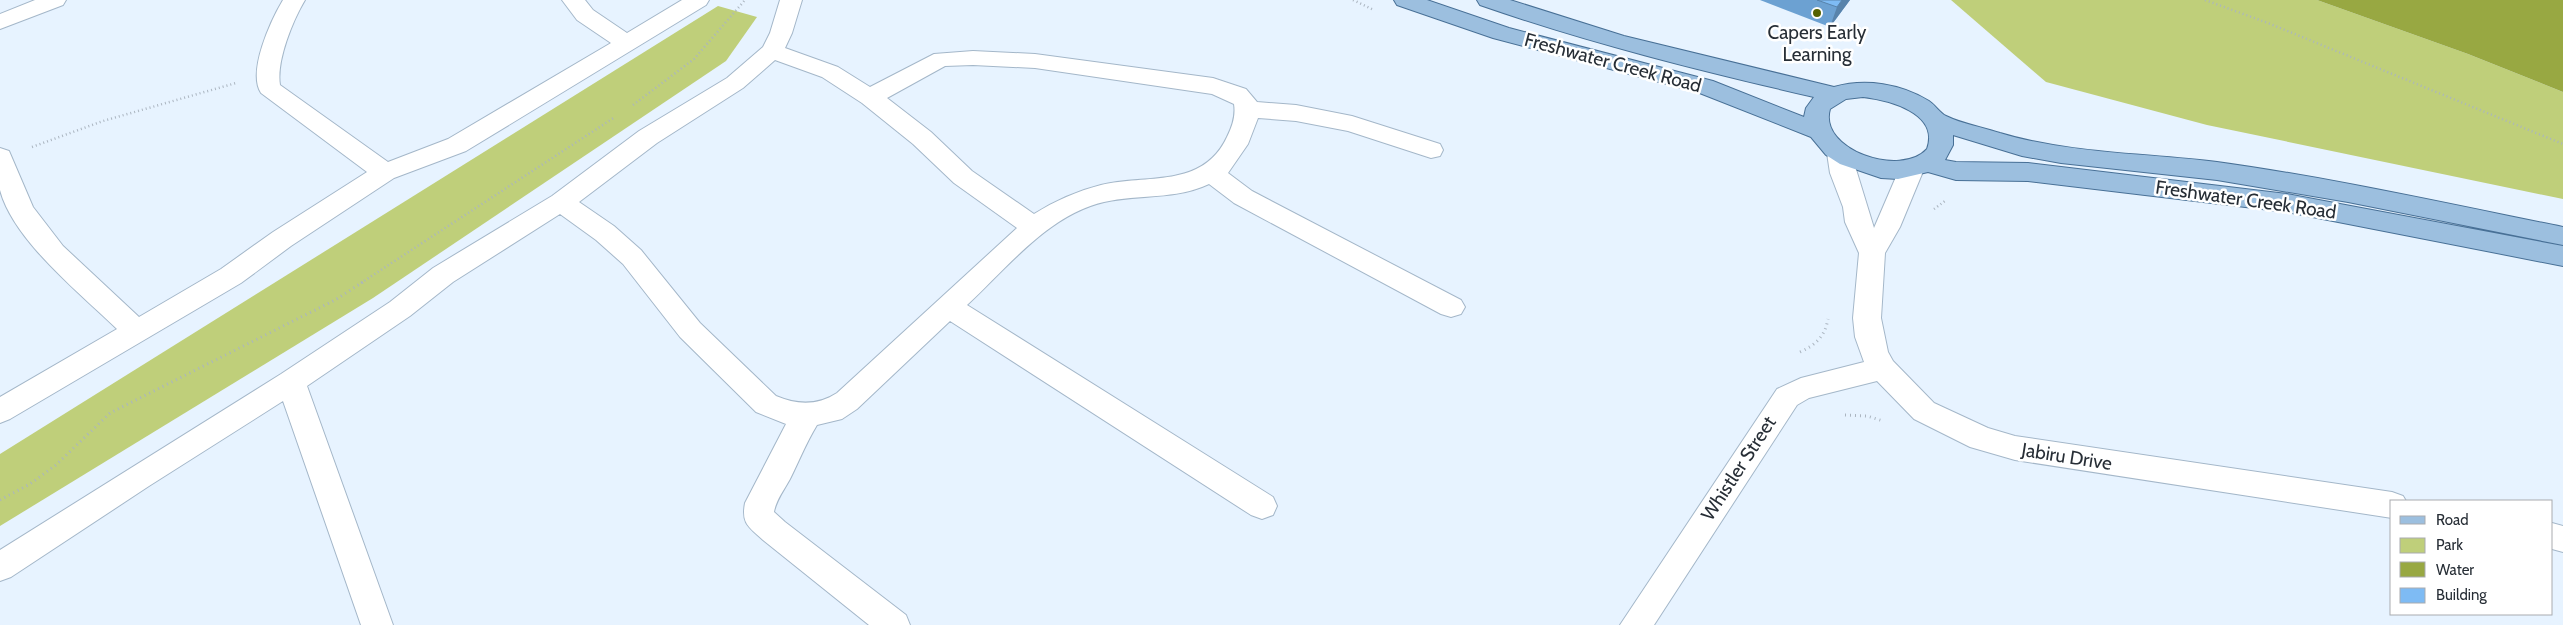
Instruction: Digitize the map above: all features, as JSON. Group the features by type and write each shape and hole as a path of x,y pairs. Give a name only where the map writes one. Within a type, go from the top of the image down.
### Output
{"main road":[{"name":"Freshwater Creek Road","path":"1405,0 1501,33 1705,86 1734,96 1787,121 1819,131"},
{"name":"Freshwater Creek Road","path":"1488,0 1622,43 1717,68 1833,94"},
{"path":"1863,88 1884,91 1916,104 1934,121 1941,133 1941,144 1936,155 1919,166 1894,170 1855,162 1839,153 1826,142 1819,131 1816,120 1817,110 1823,101 1833,94 1863,88"},
{"name":"Freshwater Creek Road","path":"1934,121 2022,148 2061,155 2226,172 2348,193 2563,236"},
{"name":"Freshwater Creek Road","path":"1919,166 1956,170 2028,172 2288,203 2563,256"}],"street":[{"path":"0,22 55,0"},
{"path":"294,0 283,21 267,77 270,88 385,172"},
{"path":"572,0 586,15 627,43"},
{"path":"0,411 231,276 282,239 385,172 431,157 457,145 698,0"},
{"path":"0,567 138,477 291,382 400,309 443,275 560,202 648,137 735,83 772,51 781,33 791,0"},
{"path":"772,51 830,72 870,97 922,138 962,178 1034,227"},
{"path":"560,202 605,233 632,256 690,330 766,404 786,412 808,416 832,410 847,401 1034,227 1063,207 1094,195 1193,182 1211,173 1229,157 1247,117 1248,109 1245,100 1233,93 1213,86 1035,61 973,58 936,62 870,97"},
{"path":"1248,109 1296,113 1352,124 1431,150"},
{"name":"Jabiru Drive","path":"1839,153 1856,207 1858,222 1872,253"},
{"path":"0,158 21,210 54,253 137,332"},
{"name":"Jabiru Drive","path":"1919,166 1872,253 1867,318 1869,337 1883,369 1924,411 1980,438 2016,448 2390,506"},
{"path":"1211,173 1243,197 1451,307"},
{"path":"949,307 1262,506"},
{"name":"Whistler Street","path":"1636,625 1776,411 1788,397 1801,389 1856,374 1883,369"},
{"path":"291,382 377,625"},
{"path":"808,416 791,441 779,470 760,503 758,516 774,531 894,625"}],"path":[{"path":"627,109 694,59 745,0"},
{"path":"2205,0 2268,23 2563,144"},
{"path":"0,158 103,121 223,86 267,77"},
{"path":"0,500 30,484 56,465 110,413 335,300 618,114"}],"green space":[{"path":"1951,0 2317,0 2468,54 2563,92 2563,199 2207,125 2046,82"},
{"path":"718,6 757,17 726,61 373,298 0,526 0,454"}],"water":[{"path":"2317,0 2563,0 2563,92 2468,54"}],"building":[{"path":"1817,0 1842,0 1837,7"}],"place":[{"name":"Capers Early Learning","path":"1817,13"}]}
